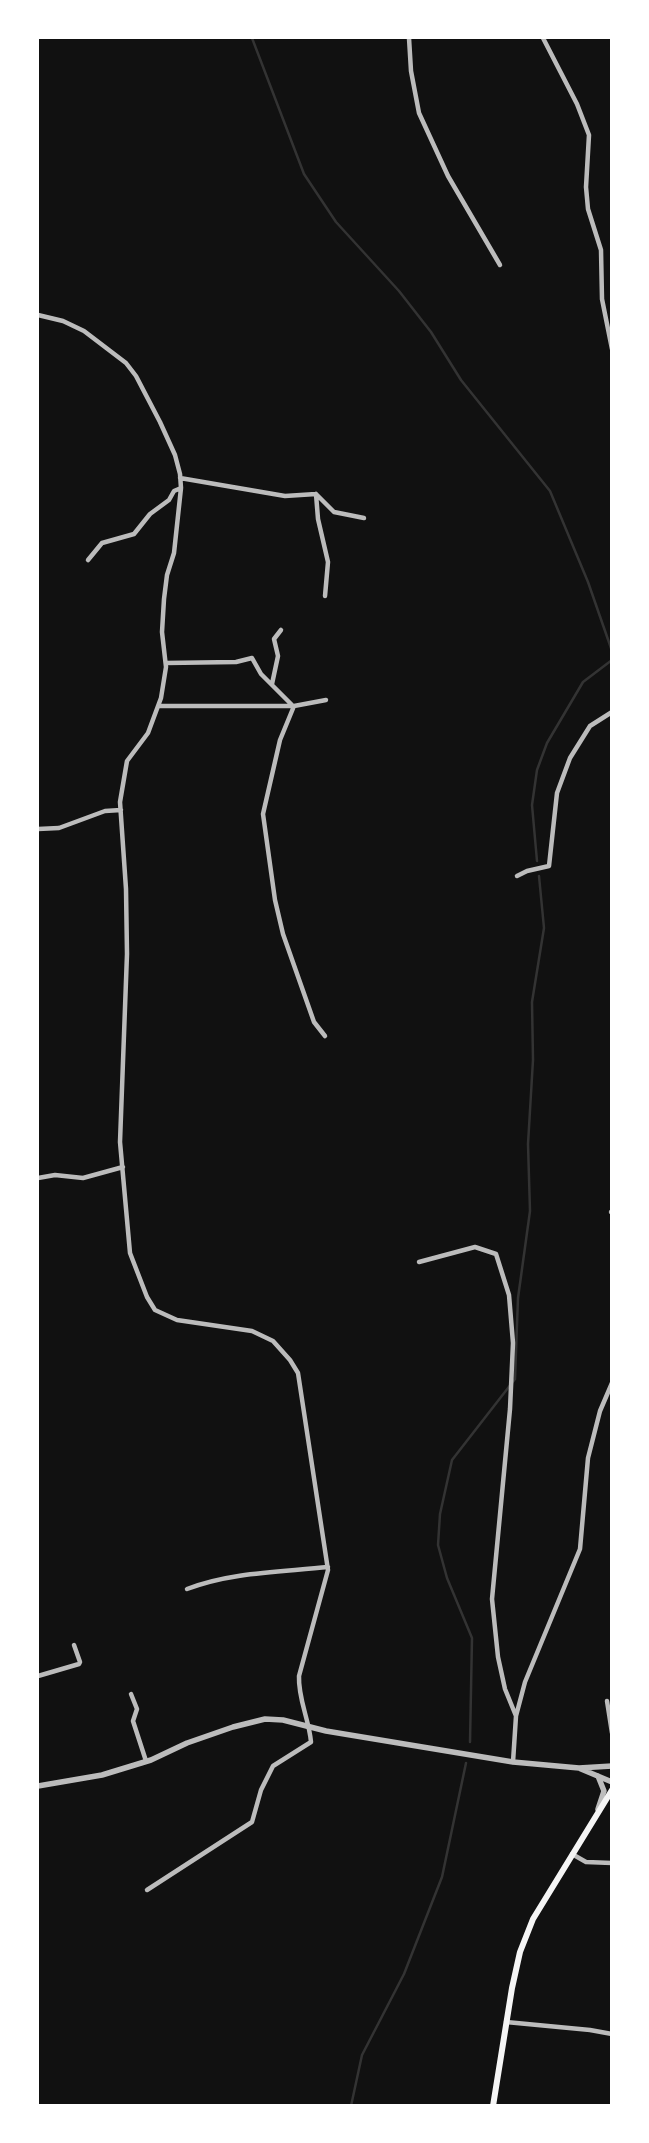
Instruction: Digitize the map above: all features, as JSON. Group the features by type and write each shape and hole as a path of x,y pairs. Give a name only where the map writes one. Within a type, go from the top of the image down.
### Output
{"main road":[{"path":"493,2106 514,1979 533,1919 598,1809 612,1790"}],"street":[{"path":"409,38 411,71 419,114 448,176 500,265"},
{"path":"543,38 577,104 589,135 586,187 588,209 601,250 602,299 612,349"},
{"path":"38,315 63,321 84,331 126,363 136,376 175,455 181,488 174,553 167,575 164,599 162,632 166,664 159,706 148,733 127,761 121,810 127,926 120,1103 130,1252 146,1297 155,1310 177,1320 252,1330 273,1341 298,1373 328,1567 322,1600 299,1676 300,1696 310,1728 311,1742 273,1766 261,1790 252,1822 147,1890"},
{"path":"180,478 285,496 316,494 334,512 364,518"},
{"path":"88,560 102,543 134,534 150,514 169,500 174,491 181,488"},
{"path":"316,494 318,519 328,562 325,596"},
{"path":"272,684 278,656 274,639 281,630"},
{"path":"166,664 236,662 252,658 261,674 283,698 294,706"},
{"path":"159,706 294,706 326,700"},
{"path":"294,706 280,740 263,814 275,900 283,934 314,1022 325,1036"},
{"path":"517,876 527,871 549,866 557,793 570,758 590,726 612,712"},
{"path":"38,829 59,828 105,811 121,810"},
{"path":"38,1178 55,1175 83,1178 123,1167"},
{"path":"419,1262 475,1247 496,1254 509,1295 513,1343 510,1409 492,1599 498,1657 505,1689 516,1716"},
{"path":"513,1762 516,1716 525,1682 580,1549 588,1458 600,1411 612,1383"},
{"path":"186,1589 233,1576 328,1567"},
{"path":"38,1676 79,1664 74,1645"},
{"path":"131,1694 137,1709 133,1721 146,1761"},
{"path":"607,1702 612,1733"},
{"path":"38,1786 102,1775 146,1761 206,1736 265,1720 283,1720 310,1728 513,1762 579,1768 612,1766"},
{"path":"604,1766 612,1771"},
{"path":"579,1768 612,1782"},
{"path":"598,1776 604,1792 598,1809"},
{"path":"572,1854 586,1862 612,1863"},
{"path":"506,2022 612,2034"}],"waterway":[{"path":"252,38 304,174 336,222 399,291 431,332 461,380 550,491 588,582 612,651"},
{"path":"537,861 532,805 537,770 547,743 583,682 612,660"},
{"path":"470,1742 472,1638 447,1578 438,1545 440,1514 452,1460 515,1379 518,1298 530,1211 528,1144 533,1060 532,1002 544,928 539,876"},
{"path":"351,2106 362,2055 404,1974 442,1877 466,1763"}]}
